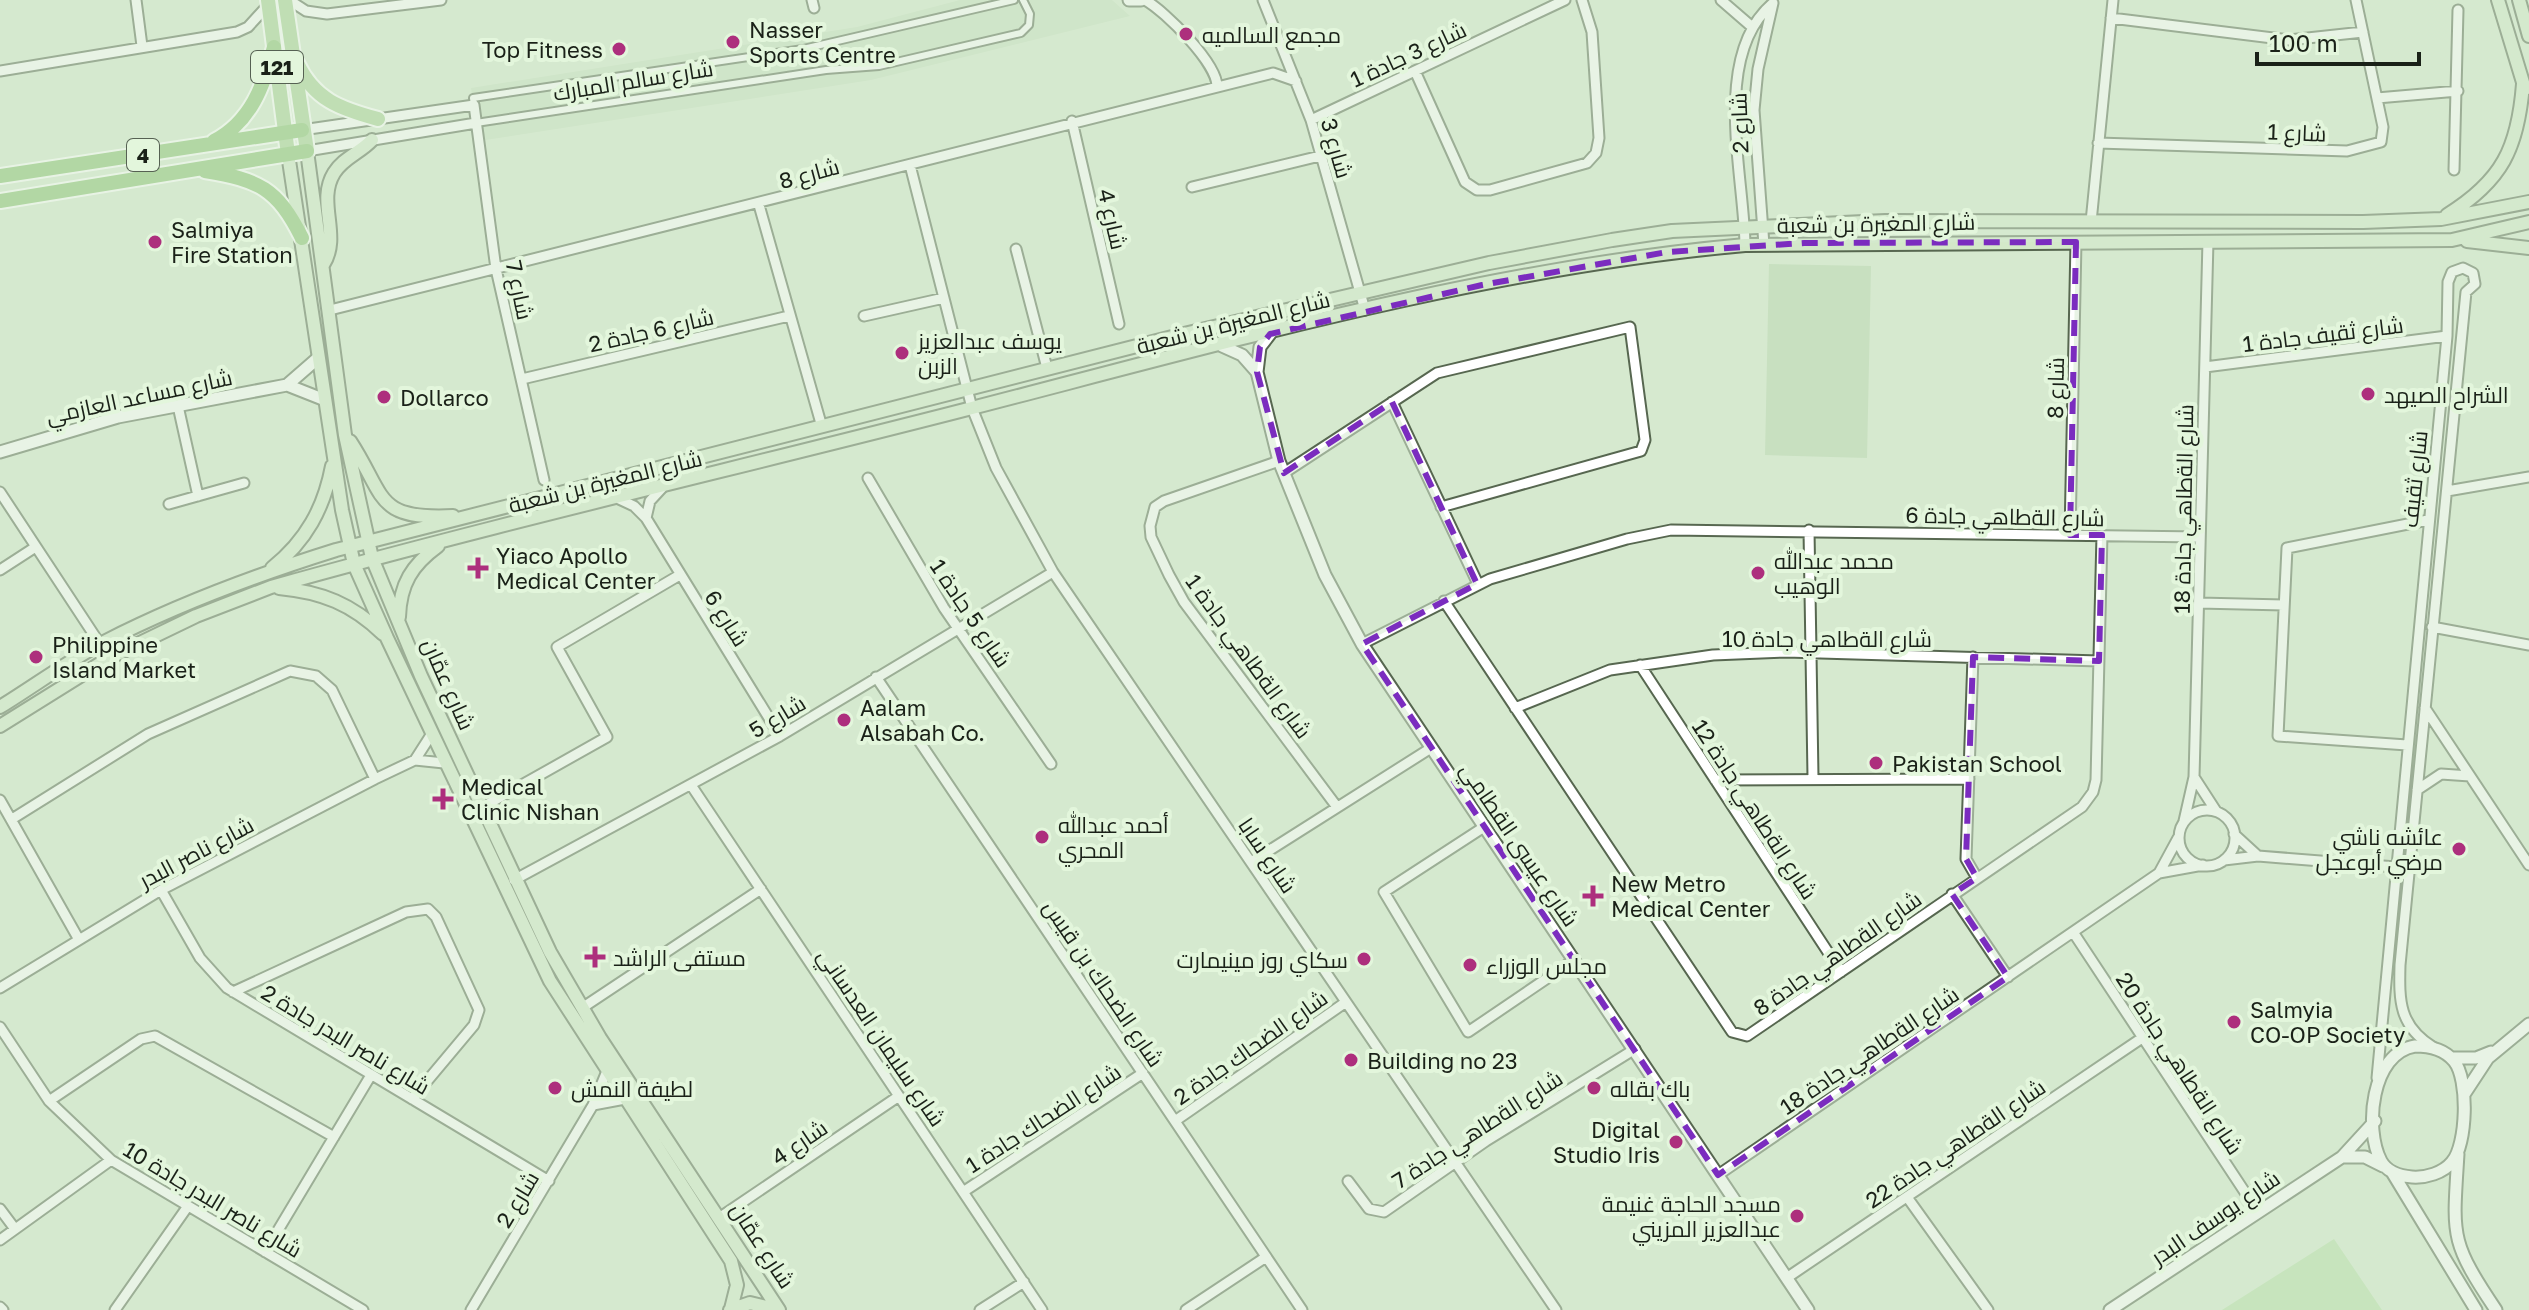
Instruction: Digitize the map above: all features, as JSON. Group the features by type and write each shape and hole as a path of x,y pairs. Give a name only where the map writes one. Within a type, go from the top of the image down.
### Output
{"highway":[{"path":"205,145 230,130 251,107 264,85 274,47"},
{"name":"4","path":"0,176 302,130"},
{"name":"4","path":"0,201 307,151"},
{"path":"96,162 100,184"},
{"path":"192,169 244,178 265,188 287,209 302,238"}],"main road":[{"name":"شارع عمّان","path":"287,0 345,435 372,558 514,880 582,1008 778,1310"},
{"path":"2498,0 2529,100"},
{"path":"2519,0 2529,35"},
{"name":"شارع عمّان","path":"269,2 318,358 354,564 444,763 550,981 731,1261 737,1285 731,1309"},
{"path":"292,52 307,82 324,99 346,110 384,118"},
{"path":"2441,219 2477,197 2504,164 2520,126 2523,84"},
{"path":"323,265 331,246 327,196 331,178 342,162 372,140"},
{"name":"شارع المغيرة بن شعبة","path":"0,707 100,644 181,605 268,571 351,546 492,513 1047,368 1361,293 1612,240 1745,226 1885,221 2441,219 2529,202"},
{"name":"شارع المغيرة بن شعبة","path":"0,726 109,658 196,616 271,587 372,558 619,499 1365,310 1615,260 1745,245 2452,240 2529,222"},
{"path":"2452,240 2529,248"},
{"path":"345,435 374,489 400,512 426,517 492,513"},
{"path":"268,571 299,543 314,522 325,498 334,455"},
{"path":"399,624 400,599 406,580 417,563 442,543"},
{"path":"271,587 310,591 341,602 387,638"},
{"name":"121","path":"731,1309 760,1303 778,1310"}],"street":[{"path":"136,0 142,46"},
{"path":"287,0 306,11 327,14 437,0"},
{"name":"شارع سالم المبارك","path":"302,130 474,105 473,98 803,49 1014,0"},
{"name":"شارع سالم المبارك","path":"307,151 826,70 900,62 1021,33 1029,25 1030,14 1023,0"},
{"path":"1129,0 1143,0 1159,10 1213,68 1217,87"},
{"name":"شارع 3","path":"1263,0 1311,120 1365,310"},
{"name":"شارع 3 جادة 1","path":"1311,120 1565,0"},
{"path":"1415,71 1465,182 1472,188 1490,190 1587,163 1596,153 1599,138 1592,32 1582,0"},
{"path":"1721,0 1751,26"},
{"path":"2091,222 2113,0"},
{"name":"شارع 1","path":"2098,143 2347,151 2381,142 2383,127 2356,0"},
{"name":"شارع 2","path":"1745,245 1736,107 1751,26 1773,1"},
{"name":"شارع 2","path":"1764,245 1765,226 1754,110 1758,69 1773,1"},
{"path":"0,71 219,35 248,27 269,2"},
{"path":"2454,170 2458,10"},
{"path":"2111,18 2289,40 2363,32"},
{"name":"شارع 8","path":"330,310 759,205 1072,121 1273,73 1296,81"},
{"path":"2377,98 2458,91"},
{"name":"شارع 7","path":"474,105 496,269 544,480"},
{"path":"384,118 384,129 396,136"},
{"name":"شارع 4","path":"1072,121 1119,324"},
{"path":"1192,187 1320,156"},
{"path":"910,165 972,408"},
{"path":"759,205 822,427"},
{"name":"شارع الةطاهي جادة 18","path":"2184,821 2194,777 2208,241"},
{"name":"شارع 8","path":"2070,535 2076,242"},
{"path":"1016,249 1047,368"},
{"name":"شارع ثقيف","path":"2377,1078 2447,336 2449,277 2457,268 2468,269 2475,284 2466,292 2432,627 2400,1001 2405,1020 2413,1033 2433,1047"},
{"path":"864,316 944,298"},
{"name":"شارع 6 جادة 2","path":"522,379 789,316"},
{"path":"1284,473 1445,370 1630,327 1645,440 1641,451 1441,507"},
{"path":"1257,372 1260,347 1270,334"},
{"name":"شارع ثقيف جادة 1","path":"2205,367 2447,336"},
{"path":"1222,346 1242,355 1257,372"},
{"path":"318,358 287,385 325,400"},
{"name":"شارع عيسى القطامي","path":"1257,372 1279,461 1325,575 1362,644 1808,1310"},
{"name":"شارع مساعد العازمي","path":"0,452 118,417 287,385"},
{"path":"1392,402 1478,584"},
{"path":"178,406 198,496"},
{"name":"شارع سابا","path":"972,408 996,468 1053,572 1556,1310"},
{"name":"شارع الةطاهي جادة 1","path":"1279,461 1164,501 1155,507 1151,516 1151,537 1184,602 1337,807"},
{"path":"2447,491 2529,477"},
{"name":"شارع 5 جادة 1","path":"868,478 917,565 1051,764"},
{"path":"169,504 244,483"},
{"path":"646,518 650,501 662,488"},
{"path":"0,492 100,644"},
{"name":"شارع 6","path":"619,499 634,506 646,518 678,576 780,736"},
{"path":"2407,745 2278,736 2287,548 2428,520"},
{"name":"شارع الةطاهي جادة 6","path":"1362,644 1478,584 1656,532 1701,528 2200,537"},
{"path":"1809,530 1813,777"},
{"name":"شارع الةطاهي جادة 8","path":"1444,601 1732,1032 1752,1034 2091,798 2096,780 2102,535"},
{"path":"0,570 34,548"},
{"name":"شارع 5","path":"514,880 780,736 1053,572"},
{"path":"481,808 607,737 557,647 678,576"},
{"path":"2199,603 2284,605"},
{"path":"2432,627 2529,645"},
{"name":"شارع الةطاهي جادة 10","path":"1515,708 1582,679 1640,665 1725,654 1811,652 2099,661"},
{"path":"1973,657 1966,859 1977,878"},
{"name":"شارع الةطاهي جادة 12","path":"1640,665 1841,972"},
{"path":"12,819 148,734 290,671 316,676 332,690 375,779"},
{"name":"شارع الضحاك بن قيس","path":"876,677 1302,1310"},
{"path":"2425,707 2529,865"},
{"path":"431,735 415,760 444,763"},
{"path":"1251,862 1431,748"},
{"name":"شارع ناصر البدر","path":"0,988 161,890 415,760"},
{"path":"2417,790 2441,774 2470,776"},
{"path":"1715,780 1813,777 1969,779"},
{"path":"2194,777 2216,811 2229,820 2234,834 2232,848 2224,860"},
{"name":"شارع سليمان العدساني","path":"691,785 1042,1310"},
{"path":"0,800 78,938"},
{"path":"2216,811 2202,810 2184,821 2179,835 2185,855 2203,865 2258,856 2396,867"},
{"path":"1484,827 1384,892 1468,1032 1574,960"},
{"path":"2234,834 2258,856"},
{"name":"شارع الةطاهي جادة 18","path":"2159,873 2179,835"},
{"name":"شارع الةطاهي جادة 18","path":"1718,1175 2159,873 2203,865"},
{"path":"582,1008 761,889"},
{"name":"شارع ناصر البدر جادة 2","path":"161,890 200,958 233,992 549,1181"},
{"path":"1952,894 2008,977"},
{"path":"233,992 406,912 428,909 436,917 479,1010 474,1025 412,1099"},
{"name":"شارع الةطاهي جادة 20","path":"2073,932 2258,1212"},
{"name":"شارع الضحاك جادة 2","path":"1175,1121 1346,1002"},
{"path":"2463,1096 2478,1070 2529,1024"},
{"name":"شارع ناصر البدر جادة 10","path":"0,1027 49,1101 111,1160 363,1310"},
{"path":"49,1101 141,1039 155,1036 334,1137"},
{"name":"شارع الةطاهي جادة 22","path":"1788,1277 2142,1038"},
{"path":"2476,1310 2376,1146 2377,1078 2385,1064 2402,1049 2433,1047 2452,1058 2459,1069 2463,1096 2456,1241 2463,1261 2496,1310"},
{"name":"شارع الةطاهي جادة 7","path":"1348,1181 1369,1209 1380,1213 1635,1049"},
{"path":"2452,1058 2476,1058 2499,1049"},
{"name":"شارع 2","path":"471,1310 593,1105 607,1071"},
{"name":"شارع الضحاك جادة 1","path":"963,1192 1143,1073"},
{"path":"265,1252 371,1075"},
{"name":"شارع 4","path":"719,1218 899,1096"},
{"path":"593,1105 625,1099"},
{"name":"شارع يوسف البدر","path":"2110,1310 2342,1157 2375,1120"},
{"path":"2342,1157 2365,1157 2409,1177 2430,1175 2448,1166 2458,1150"},
{"path":"0,1240 111,1160"},
{"path":"1907,1197 1988,1310"},
{"path":"115,1310 188,1206"},
{"path":"0,1209 15,1229"},
{"path":"1186,1310 1266,1257"},
{"path":"980,1310 1024,1282"}],"highlighted area":[{"path":"2076,242 2070,535 2102,535 2099,661 1973,657 1966,859 1977,878 1952,894 2008,977 1718,1175 1362,644 1477,584 1392,402 1284,473 1257,372 1260,347 1270,334 1482,285 1667,252 1804,243"}],"shaded area":[{"path":"960,0 1112,0 1130,16 871,80 479,141 471,88 857,27"},
{"path":"1769,264 1871,266 1867,458 1765,455"}],"green space":[{"path":"2334,1239 2382,1310 2222,1310"}],"place":[{"name":"مجمع السالميه","path":"1186,34"},
{"name":"Nasser Sports Centre","path":"733,42"},
{"name":"Top Fitness","path":"619,49"},
{"name":"Salmiya Fire Station","path":"155,242"},
{"name":"يوسف عبدالعزيز الزبن","path":"902,353"},
{"name":"الشراح الصيهد","path":"2368,394"},
{"name":"Dollarco","path":"384,397"},
{"name":"Yiaco Apollo Medical Center","path":"478,568"},
{"name":"محمد عبدالله الوهيب","path":"1758,573"},
{"name":"Philippine Island Market","path":"36,657"},
{"name":"Aalam Alsabah Co.","path":"844,720"},
{"name":"Pakistan School","path":"1876,763"},
{"name":"Medical Clinic Nishan","path":"443,799"},
{"name":"أحمد عبدالله المحري","path":"1042,837"},
{"name":"عائشه ناشي مرضي أبوعجل","path":"2459,849"},
{"name":"New Metro Medical Center","path":"1593,896"},
{"name":"مستفى الراشد","path":"595,957"},
{"name":"سكاي روز مينيمارت","path":"1364,959"},
{"name":"مجلس الوزراء","path":"1470,965"},
{"name":"Salmyia CO-OP Society","path":"2234,1022"},
{"name":"Building no 23","path":"1351,1060"},
{"name":"لطيفة النمش","path":"555,1088"},
{"name":"باك بقاله","path":"1594,1088"},
{"name":"Digital Studio Iris","path":"1676,1142"},
{"name":"مسجد الحاجة غنيمة عبدالعزيز المزيني","path":"1797,1216"}]}
